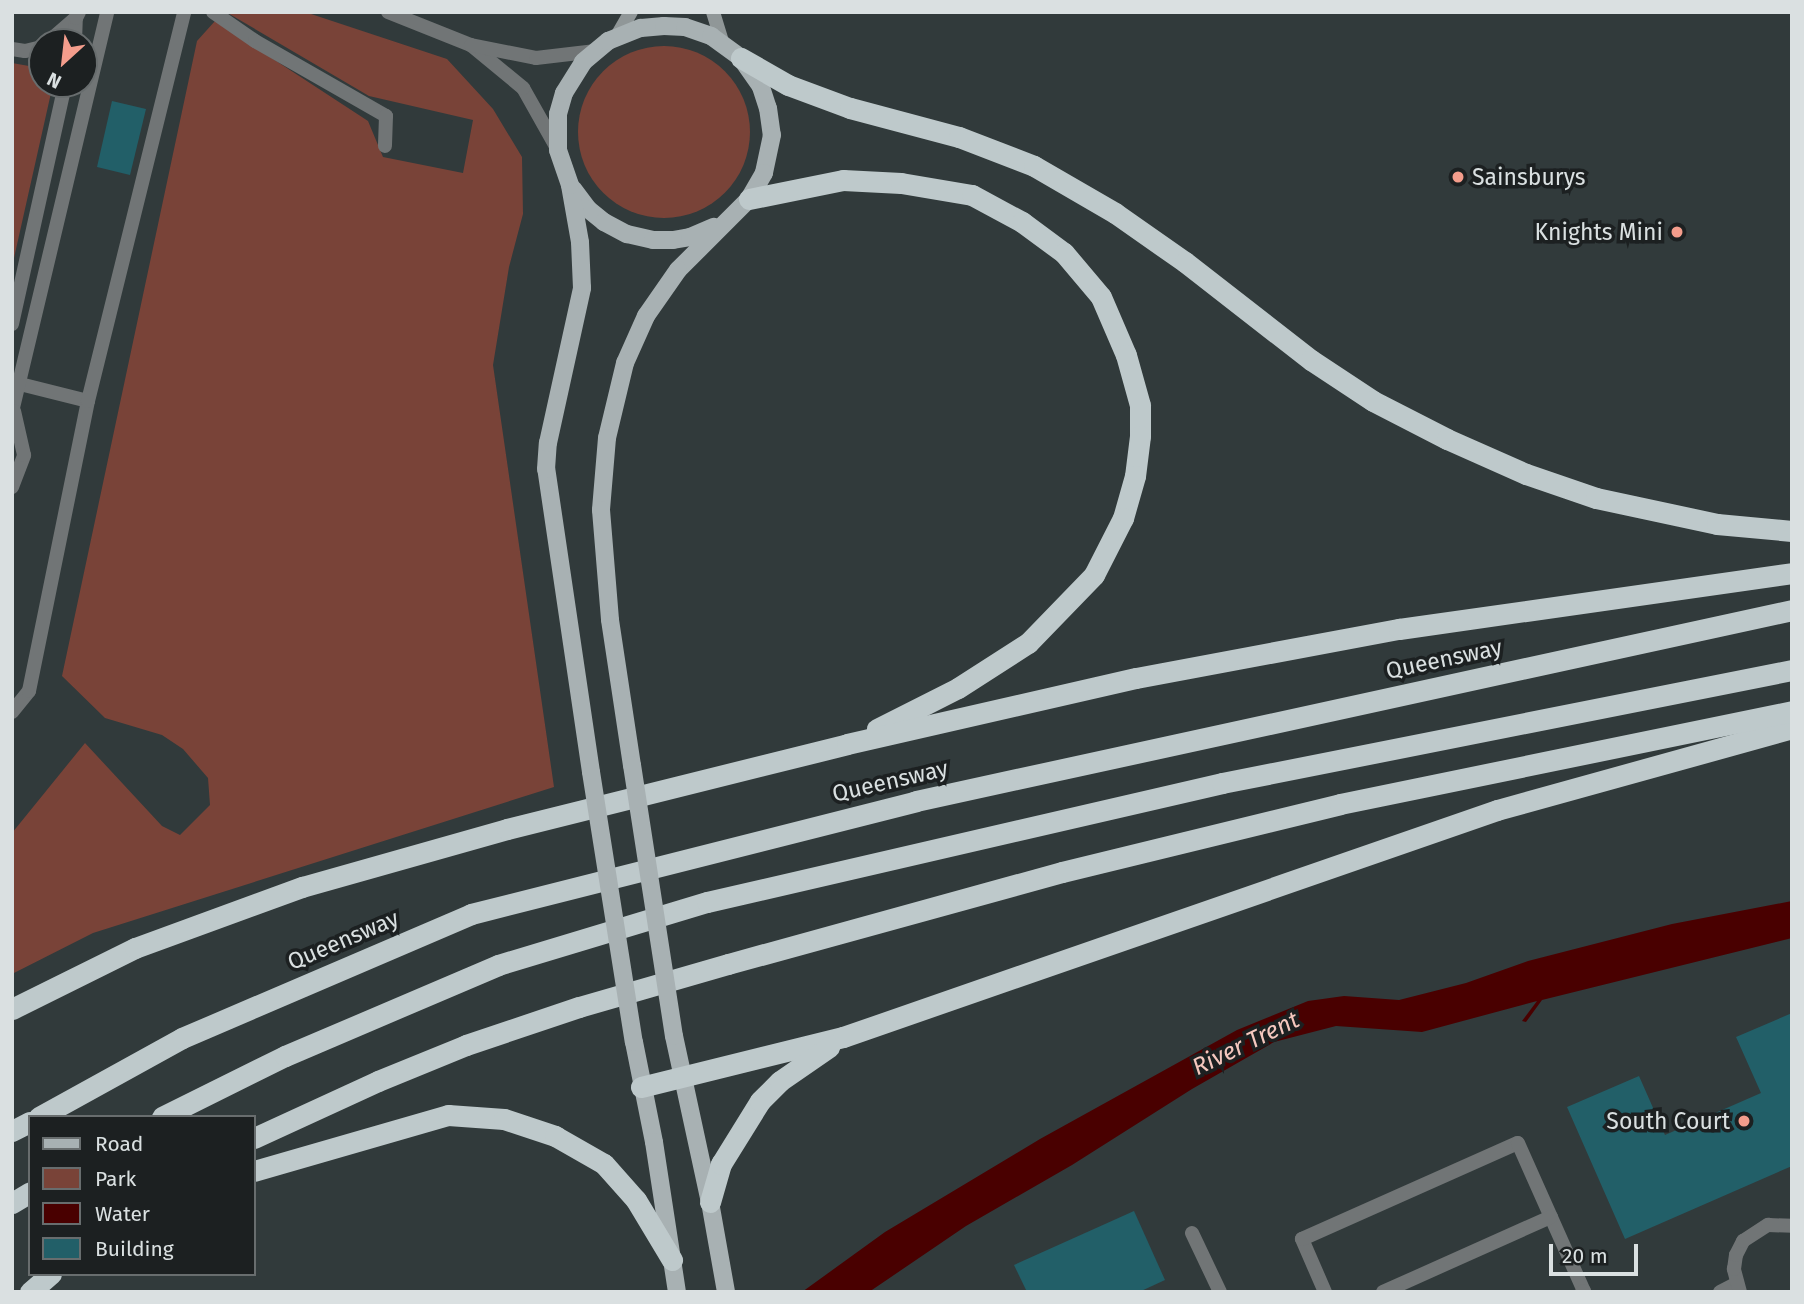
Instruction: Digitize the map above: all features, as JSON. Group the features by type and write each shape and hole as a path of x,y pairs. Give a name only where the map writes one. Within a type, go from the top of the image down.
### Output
{"highway":[{"path":"741,58 788,85 850,108 960,137 1034,166 1115,213 1332,374 1373,401 1447,439 1526,474 1596,498 1717,524 1792,531"},
{"path":"749,199 843,180 901,183 972,195 1022,222 1064,253 1101,297 1126,355 1140,405 1140,436 1126,508 1094,575 1028,643 958,688 847,744"},
{"path":"12,1009 135,948 302,887 507,829 847,744 1136,678 1386,631 1792,573"},
{"name":"Queensway","path":"43,1115 181,1038 471,914 916,801 1792,610"},
{"path":"166,1115 285,1056 498,965 707,902 1222,783 1792,670"},
{"path":"256,1137 378,1081 466,1045 579,1007 728,964 1062,872 1340,804 1792,711"},
{"path":"641,1087 842,1037 1496,810 1792,728"},
{"path":"710,1202 721,1164 760,1101 780,1081 842,1037"},
{"path":"256,1170 447,1115 504,1119 555,1136 604,1164 636,1200 674,1276"},
{"path":"12,1131 28,1123"},
{"path":"12,1203 28,1193"},
{"path":"30,1292 49,1276"}],"main road":[{"path":"674,1276 591,772 546,469 551,429 582,288 580,242 570,185 558,150 558,114 564,93 583,62 596,51 617,37 641,28 664,26 685,27 723,44 741,58 761,87 768,108 772,135 764,173 749,199 721,224 678,270 646,316 625,363 607,438 601,510 610,620 674,1035 685,1076 726,1292"},
{"path":"570,185 588,209 604,222 628,234 653,240 673,240 690,237 721,224"}],"street":[{"path":"12,487 24,455 13,412 107,12"},
{"path":"12,712 29,691 88,401 184,12"},
{"path":"213,12 255,41 386,116 388,130 385,146"},
{"path":"388,12 471,45 536,58 596,51"},
{"path":"617,37 631,12"},
{"path":"713,12 723,44"},
{"path":"64,28 78,15"},
{"path":"471,45 523,88 558,150"},
{"path":"12,324 62,98"},
{"path":"20,384 88,401"},
{"path":"1325,1292 1302,1239 1518,1143 1582,1292"},
{"path":"1382,1292 1551,1217"},
{"path":"1720,1292 1738,1288 1736,1255 1743,1241 1768,1226 1792,1226"},
{"path":"1192,1233 1220,1292"}],"green space":[{"path":"226,12 305,12 447,59 493,109 522,157 523,214 509,267 493,365 554,787 93,933 12,974 12,833 85,743 162,826 180,835 210,805 208,778 183,749 162,735 105,718 62,676 197,41 215,21 368,121 383,157 463,173 473,120 369,96"},
{"path":"664,46 697,53 724,72 743,99 750,132 743,165 724,192 697,211 664,218 631,211 604,192 585,165 578,132 585,99 604,72 631,53"},
{"path":"12,63 28,66 28,98 50,98 12,267"}],"water":[{"name":"River Trent","path":"1792,901 1792,938 1542,1000 1526,1022 1522,1021 1537,1001 1422,1032 1336,1026 1274,1042 966,1226 869,1292 802,1292 885,1232 1040,1139 1237,1030 1308,1001 1344,996 1399,1000 1466,983 1528,961 1672,924"}],"building":[{"path":"112,101 146,109 130,175 97,167"},
{"name":"South Court","path":"1792,1013 1792,1166 1625,1239 1567,1107 1639,1076 1665,1135 1761,1093 1736,1037"},
{"path":"1134,1211 1165,1280 1139,1292 1027,1292 1014,1265"}],"place":[{"name":"Sainsburys","path":"1458,177"},
{"name":"Knights Mini","path":"1677,232"},
{"name":"South Court","path":"1744,1121"}]}
